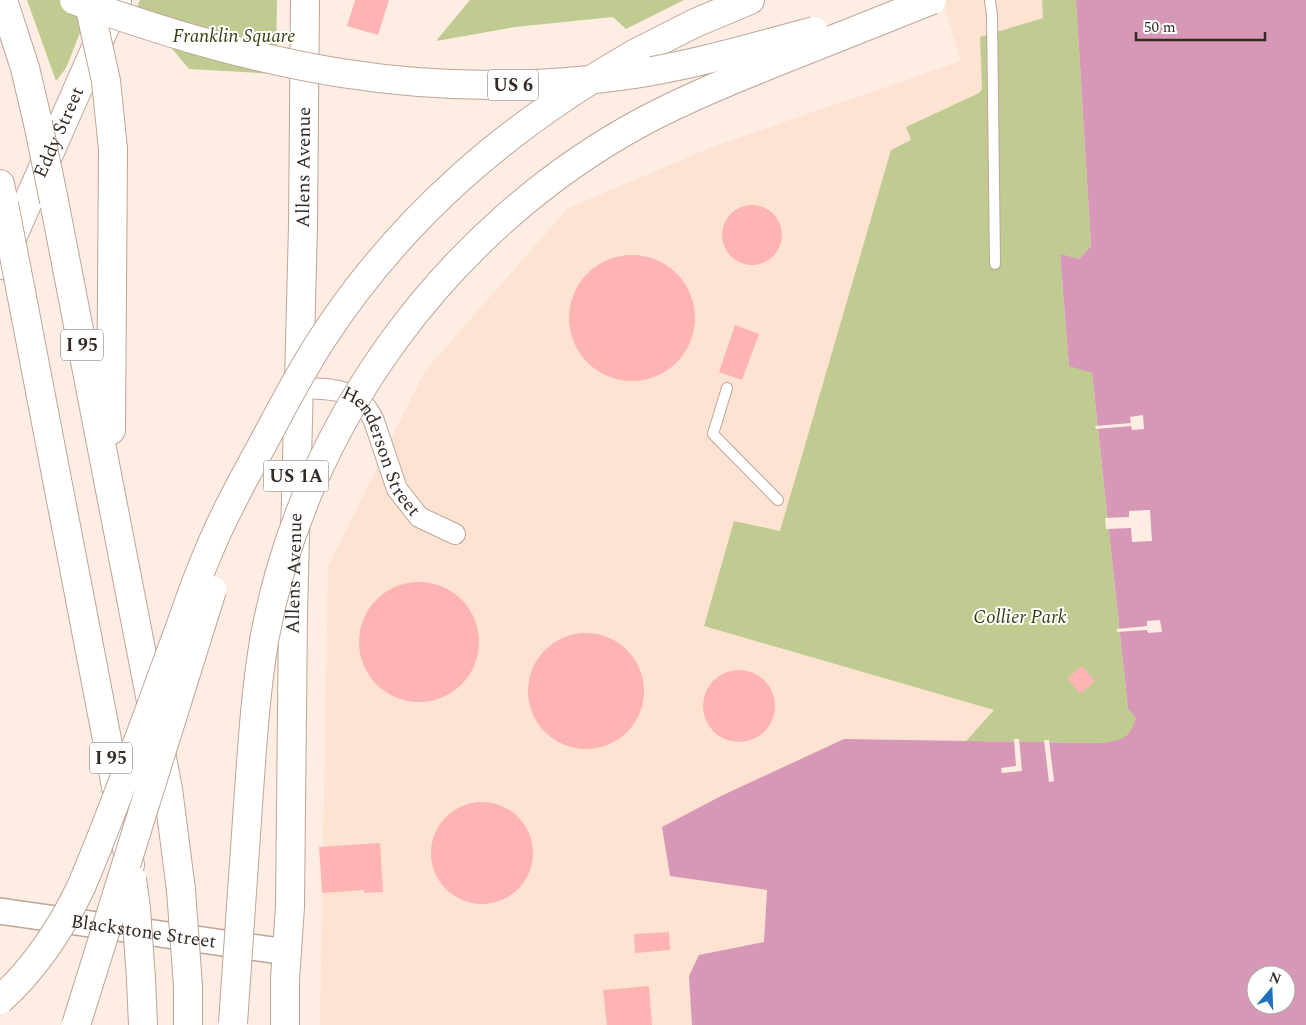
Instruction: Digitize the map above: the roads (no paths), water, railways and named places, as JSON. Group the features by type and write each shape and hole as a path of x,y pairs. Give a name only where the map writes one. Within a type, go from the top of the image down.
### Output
{"main road":[{"name":"I 95","path":"2,0 25,68 38,123 168,789 181,890 188,986 188,1025"},
{"name":"US 6","path":"74,0 189,39 287,64 341,74 403,82 490,86 592,80 685,65 926,0"},
{"path":"88,0 106,80 113,149 110,489"},
{"name":"Eddy Street","path":"0,265 117,0"},
{"name":"Allens Avenue","path":"285,1025 290,907 293,606 303,226 305,0"},
{"path":"0,1000 22,978 49,944 82,887 207,555 242,479 290,391 327,331 378,264 414,223 462,176 507,137 577,88 636,53 695,23 750,0"},
{"path":"233,1024 256,703 263,647 271,609 288,549 314,481 350,407 384,354 402,328 442,280 487,234 535,193 585,156 638,124 694,96 932,0"},
{"name":"I 95","path":"2,194 132,878 142,979 143,1025"},
{"path":"76,1025 231,530 261,447"}],"street":[{"name":"Henderson Street","path":"299,388 343,391 360,399 371,413 397,490 419,517 454,534"},
{"name":"Blackstone Street","path":"0,911 287,952"}],"lane":[{"path":"990,0 992,16 994,264"},
{"path":"727,388 713,434 778,500"}],"park label":[{"name":"Franklin Square","path":"234,36"},
{"name":"Collier Park","path":"1020,617"}]}
